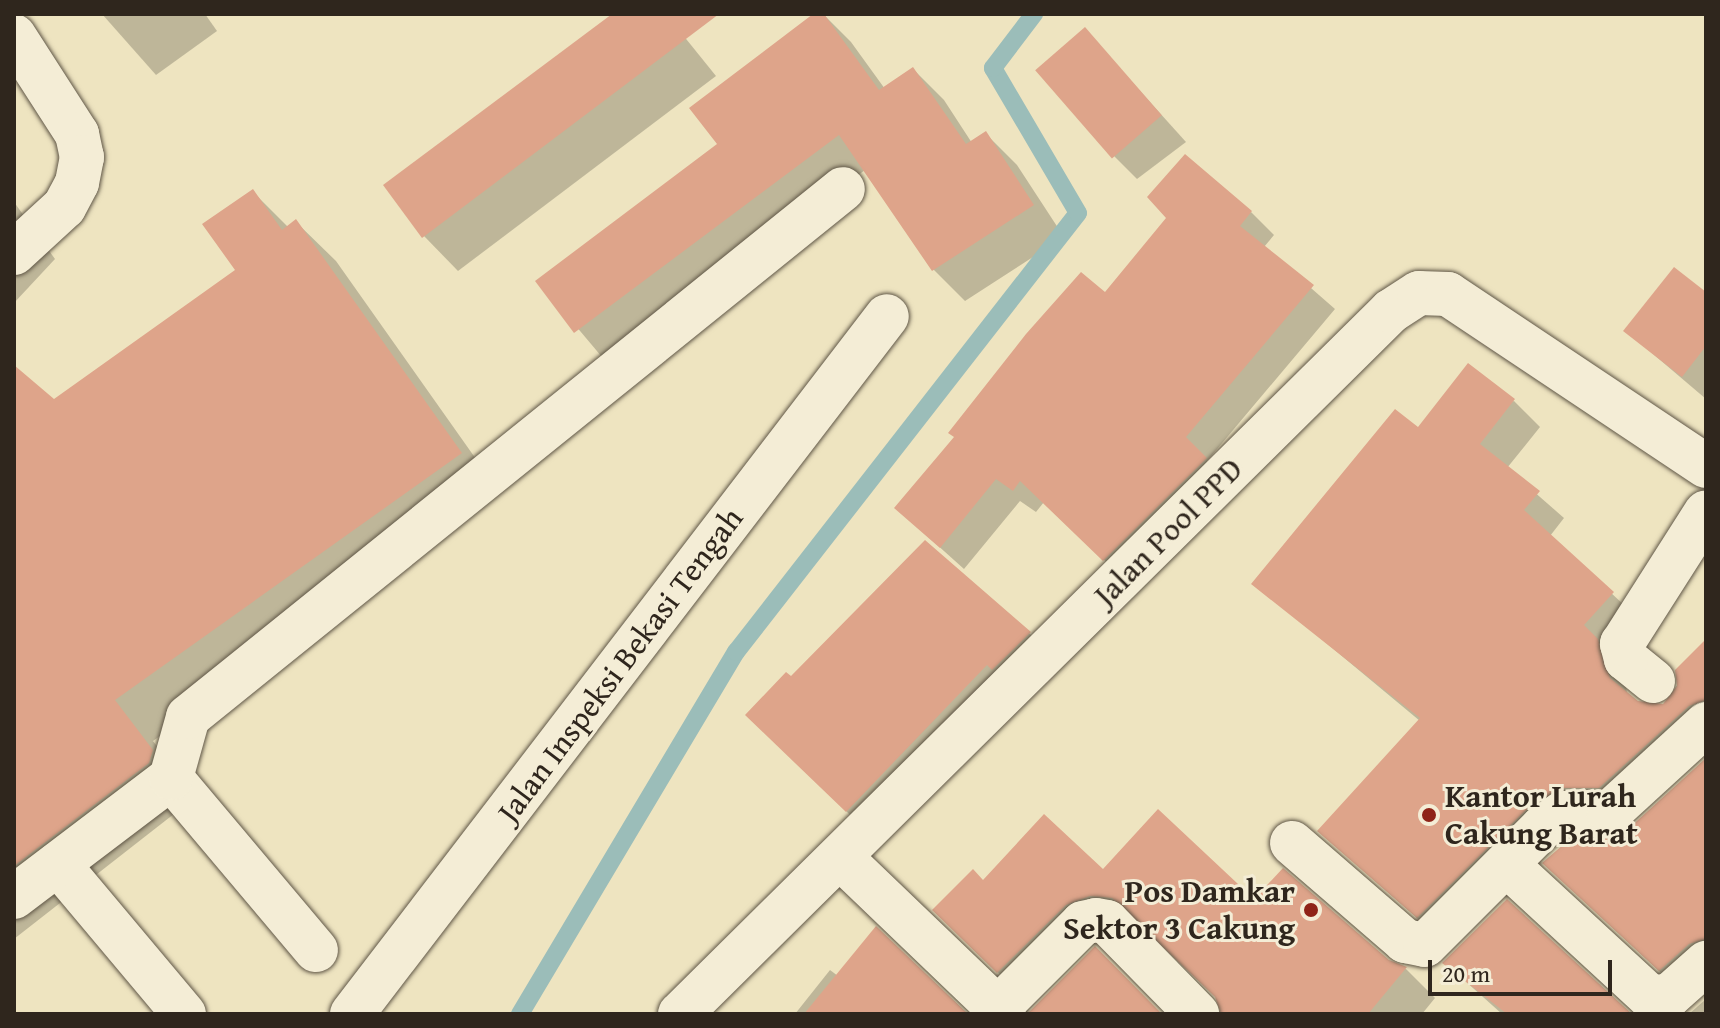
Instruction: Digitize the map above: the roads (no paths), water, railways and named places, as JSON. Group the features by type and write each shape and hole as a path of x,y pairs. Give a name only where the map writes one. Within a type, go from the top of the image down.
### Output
{"street":[{"path":"14,36 77,134 82,157 77,183 64,207 14,253"},
{"path":"14,897 171,778 188,717 843,189"},
{"name":"Jalan Pool PPD","path":"680,1014 1391,311 1419,293 1448,294 1706,466"},
{"name":"Jalan Inspeksi Bekasi Tengah","path":"352,1014 887,316"},
{"path":"1653,681 1626,659 1622,644 1706,512"},
{"path":"1292,843 1418,947 1439,935 1543,827 1563,813 1609,813 1706,724"},
{"path":"171,778 316,950"},
{"path":"840,857 1001,1011 1083,923 1096,920 1107,922 1197,1014"},
{"path":"58,864 184,1014"},
{"path":"1507,865 1650,997 1669,996 1706,963"}],"waterway":[{"path":"520,1014 736,652 1078,213 993,68 1034,14"}],"place":[{"name":"Kantor Lurah Cakung Barat","path":"1429,815"},
{"name":"Pos Damkar Sektor 3 Cakung","path":"1311,910"}]}
